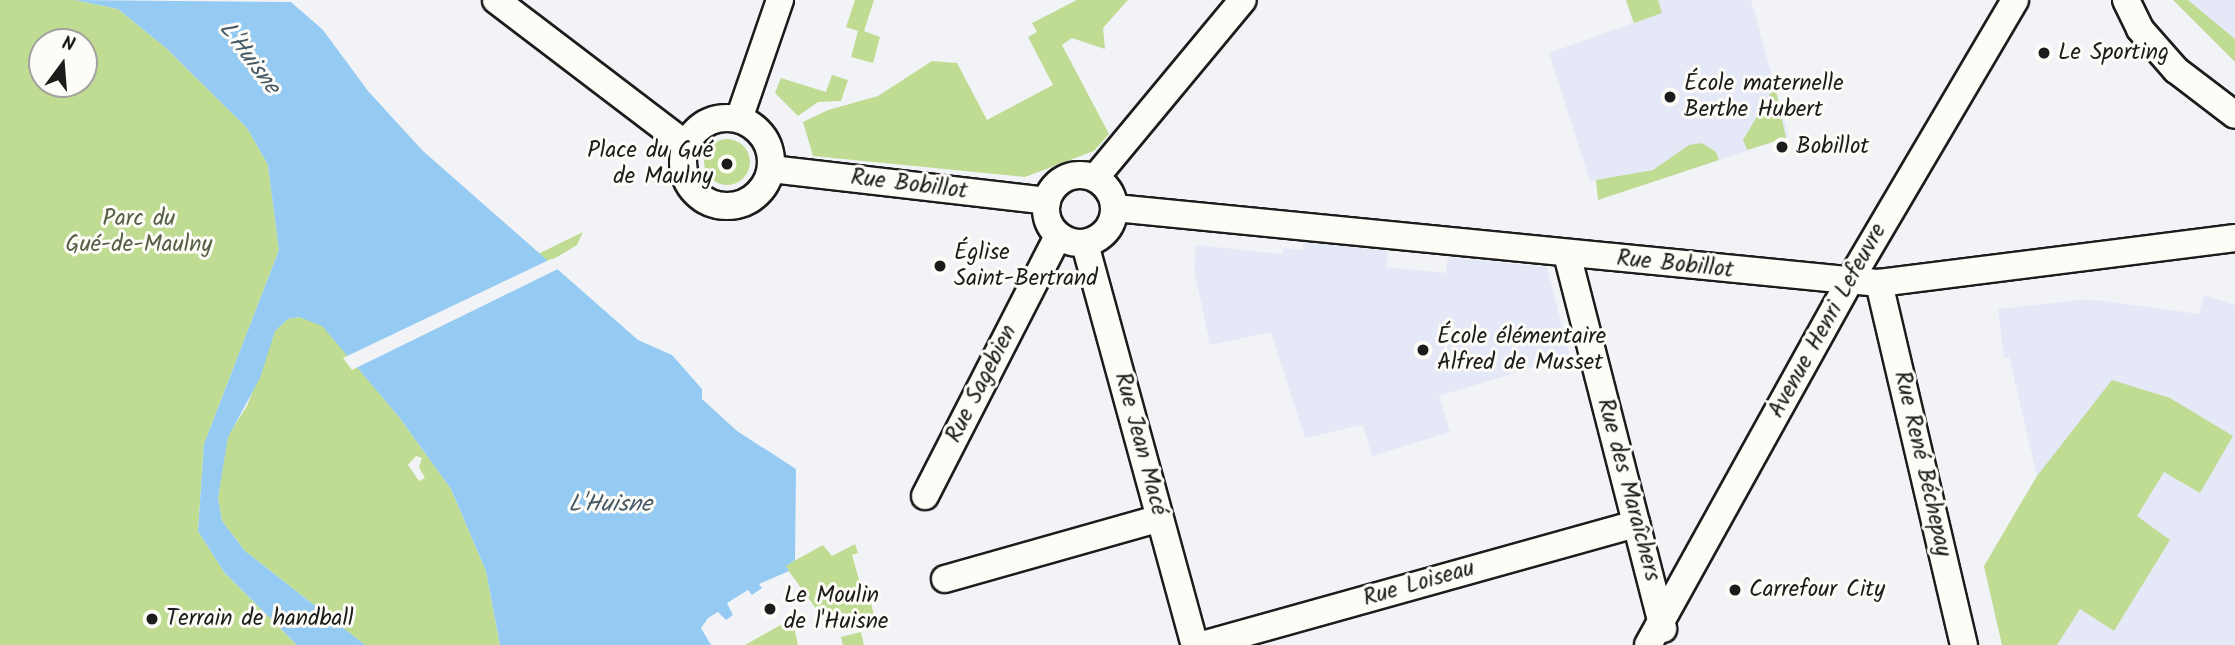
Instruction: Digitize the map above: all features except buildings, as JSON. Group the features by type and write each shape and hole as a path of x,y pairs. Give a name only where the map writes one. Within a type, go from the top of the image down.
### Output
{"street":[{"path":"496,0 686,145"},
{"path":"739,119 780,0"},
{"path":"1096,178 1243,0"},
{"name":"Avenue Henri Lefeuvre","path":"1648,645 1665,633 1849,282 2015,0"},
{"path":"2126,0 2140,29 2176,70 2235,115"},
{"path":"739,119 766,142 771,169 762,189 747,201 716,205 698,196 685,177 686,145 708,121 739,119"},
{"name":"Rue Bobillot","path":"771,169 1046,201"},
{"path":"1084,175 1096,178 1108,189 1115,208 1106,232 1085,244 1058,236 1046,216 1046,201 1063,180 1084,175"},
{"name":"Rue Bobillot","path":"1115,208 1879,283 2235,238"},
{"name":"Rue Sagebien","path":"925,496 1058,236"},
{"name":"Rue Jean Macé","path":"1085,244 1195,645"},
{"name":"Rue des Maraîchers","path":"1567,254 1665,633"},
{"name":"Rue René Béchepay","path":"1879,283 1964,645"},
{"path":"945,579 1160,518"},
{"name":"Rue Loiseau","path":"1202,645 1636,524"}],"shaded area":[{"name":"École maternelle Berthe Hubert","path":"1626,0 1751,0 1789,137 1598,200 1596,180 1590,181 1549,53 1633,23"},
{"path":"2188,0 2235,0 2235,39 2189,5"},
{"name":"École élémentaire Alfred de Musset","path":"1304,242 1388,251 1386,267 1405,269 1446,273 1448,257 1547,267 1570,356 1439,396 1450,432 1372,456 1363,425 1305,438 1271,332 1210,345 1194,269 1196,245 1282,254 1283,248 1303,250"},
{"path":"2204,295 2235,305 2235,645 2002,645 1984,566 2037,476 2009,357 2004,358 1998,309 2088,299 2199,314"}],"green space":[{"name":"Parc du Gué-de-Maulny","path":"0,0 75,0 118,9 166,48 247,128 268,165 279,250 204,444 198,531 224,572 297,645 0,645"},
{"path":"855,0 874,0 864,31 880,37 873,63 851,57 858,31 846,27"},
{"path":"1077,0 1128,0 1103,28 1105,49 1072,38 1062,45 1109,134 1094,151 1025,177 813,156 803,122 828,110 878,96 932,61 957,63 987,120 1053,85 1028,37 1037,32 1032,23"},
{"path":"1626,0 1658,0 1662,13 1634,23"},
{"path":"2173,0 2188,0 2235,39 2235,62"},
{"path":"832,75 848,80 841,101 818,102 798,116 775,93 781,78 826,92"},
{"path":"1775,86 1786,138 1747,150 1743,140"},
{"path":"727,139 744,145 750,162 744,179 727,185 710,179 704,162 710,145"},
{"path":"1702,143 1716,152 1719,160 1598,200 1596,180 1653,170 1689,145"},
{"path":"583,232 577,245 559,256 548,261 538,254"},
{"path":"299,317 322,325 399,417 451,489 486,571 500,645 365,645 245,551 222,521 218,498 227,437 247,406 275,331 288,319","holes":["416,456 422,458 419,467 425,478 419,481 408,465"]},
{"path":"2112,380 2170,398 2233,436 2200,493 2164,472 2137,516 2170,540 2114,631 2080,609 2057,645 2002,645 1984,566 2037,476"},
{"path":"855,544 858,553 852,555 865,600 870,599 874,615 830,628 785,566 823,545 832,556"},
{"path":"791,619 798,645 745,645"},
{"path":"861,632 864,645 843,645 841,637"}],"water":[{"name":"L'Huisne","path":"75,0 291,2 323,30 368,91 423,151 638,340 672,355 702,389 702,399 737,431 796,469 795,560 786,566 789,571 759,584 762,588 752,595 748,590 727,603 733,615 726,620 718,612 708,618 701,628 711,645 500,645 486,571 451,489 399,417 322,326 299,317 288,319 275,331 260,378 228,437 218,498 222,521 245,551 365,645 297,645 224,572 198,531 204,444 279,250 268,165 247,128 166,48 118,9"}],"pier":[{"path":"551,259 562,267 352,370 343,358"}],"place":[{"name":"Le Sporting","path":"2044,53"},
{"name":"École maternelle Berthe Hubert","path":"1670,97"},
{"name":"Bobillot","path":"1782,147"},
{"name":"Place du Gué de Maulny","path":"727,164"},
{"name":"Église Saint-Bertrand","path":"940,266"},
{"name":"École élémentaire Alfred de Musset","path":"1423,350"},
{"name":"Carrefour City","path":"1735,590"},
{"name":"Le Moulin de l'Huisne","path":"770,609"},
{"name":"Terrain de handball","path":"152,619"}]}
